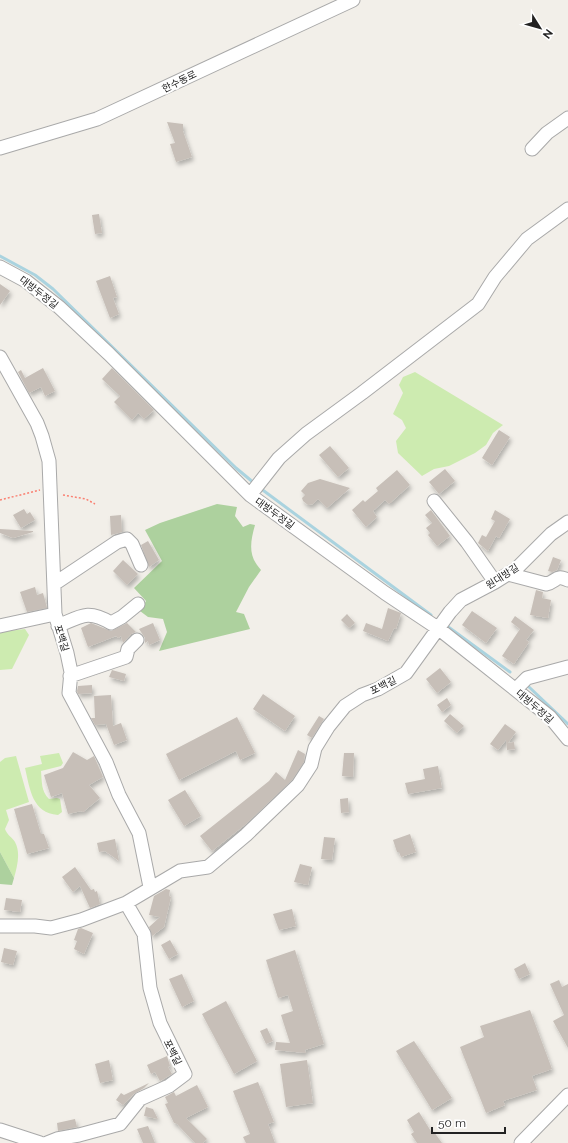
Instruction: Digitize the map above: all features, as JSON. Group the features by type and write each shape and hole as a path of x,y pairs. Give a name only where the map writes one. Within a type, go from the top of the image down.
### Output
{"street":[{"name":"한수동로","path":"0,148 97,119 353,0"},
{"path":"532,149 547,133 568,118"},
{"path":"255,489 278,458 306,434 478,304 495,277 527,239 568,209"},
{"name":"대방두정길","path":"0,267 26,281 64,312 255,489 385,593 439,629 516,689 550,717 568,739"},
{"name":"포백길","path":"0,357 42,436 49,461 57,620 64,640 70,676 69,693 72,702 106,762 119,795 140,833 150,887"},
{"path":"434,501 474,551 495,582"},
{"name":"원대방길","path":"439,629 450,612 461,600 508,574 551,534 568,522"},
{"path":"54,584 117,542 127,539 132,544 141,565"},
{"path":"508,574 546,584 562,577 568,580"},
{"path":"0,626 57,620 89,614 98,615 111,623 122,617 138,604"},
{"name":"포백길","path":"0,926 35,926 51,928 81,920 126,903 150,887 180,871 208,867 246,835 298,785 311,765 315,748 328,727 345,706 362,694 378,689 406,673 439,629"},
{"path":"70,676 126,657 128,649 136,640"},
{"path":"516,689 527,678 568,667"},
{"name":"포백길","path":"47,1143 57,1138 79,1135 120,1124 140,1099 169,1086 185,1074 160,1023 150,988 144,934 126,903"},
{"path":"521,1143 568,1095"},
{"path":"0,1130 40,1143"}],"path":[{"path":"0,500 51,489 69,497 86,499 95,504"}],"green space":[{"path":"415,372 503,425 493,433 486,445 475,453 449,466 434,469 422,476 398,453 396,441 406,428 402,420 393,414 403,393 399,385 403,377"},
{"path":"217,504 237,507 235,516 243,527 250,524 255,525 251,549 254,560 261,570 249,587 236,612 244,614 250,629 159,651 167,632 163,619 148,617 140,611 146,601 134,588 162,561 145,530 160,523"},
{"path":"25,629 29,635 12,669 0,670 0,632"},
{"path":"59,753 63,763 61,766 41,771 42,786 46,796 49,799 60,799 62,812 58,815 49,813 37,805 31,792 25,768 42,764 40,756"},
{"path":"16,756 29,802 6,810 9,820 5,829 15,842 18,851 18,860 14,878 0,852 0,762 5,758"},
{"path":"0,852 14,878 12,885 0,884"}],"building":[{"path":"167,122 183,124 183,131 192,157 176,162 170,144 175,143"},
{"path":"99,214 102,233 95,234 92,215"},
{"path":"110,276 117,297 113,298 119,314 110,318 96,281"},
{"path":"0,284 10,291 0,305"},
{"path":"43,368 55,391 45,396 41,387 29,393 18,372 21,370 25,378"},
{"path":"112,368 154,410 144,419 138,413 132,420 114,402 120,396 102,379"},
{"path":"499,430 510,437 492,465 482,458"},
{"path":"330,446 349,468 338,477 319,455"},
{"path":"445,469 455,481 439,494 429,482"},
{"path":"397,470 410,485 389,504 385,500 373,511 377,517 366,527 352,510 363,500 365,502 378,491 376,488"},
{"path":"320,479 350,488 327,508 318,499 313,504 308,505 303,501 302,498 305,495 301,491 308,483"},
{"path":"24,509 27,514 30,512 35,520 21,528 13,515"},
{"path":"431,510 450,536 437,546 428,535 430,533 426,528 432,523 425,515"},
{"path":"495,510 510,519 499,538 496,536 488,551 478,543 482,535 486,537 495,521 491,519"},
{"path":"121,515 122,532 111,535 110,516"},
{"path":"0,529 33,532 13,538 0,533"},
{"path":"148,541 159,560 149,567 141,545"},
{"path":"553,557 561,560 557,570 552,572 548,571"},
{"path":"123,560 138,574 127,585 113,571"},
{"path":"35,587 37,595 43,593 47,608 27,612 20,592"},
{"path":"536,590 543,592 542,598 551,600 548,618 530,615"},
{"path":"388,608 401,613 396,629 394,628 388,641 363,631 366,623 382,629"},
{"path":"472,611 497,628 486,643 462,625"},
{"path":"347,614 355,623 349,628 341,620"},
{"path":"515,616 534,630 526,640 529,642 514,664 502,656 520,629 511,622"},
{"path":"91,623 111,631 127,623 136,632 131,634 123,643 121,636 118,638 116,636 88,647 81,628"},
{"path":"153,623 160,640 149,645 148,641 145,643 145,638 139,629"},
{"path":"440,668 451,682 437,693 426,679"},
{"path":"112,670 126,674 124,681 109,677"},
{"path":"92,685 92,693 78,694 78,686"},
{"path":"263,694 295,716 285,731 253,709"},
{"path":"111,695 113,726 121,723 127,740 114,745 106,724 95,725 91,718 95,718 94,696"},
{"path":"447,698 451,705 442,712 437,705"},
{"path":"450,714 464,726 457,733 444,721"},
{"path":"319,716 324,719 312,738 307,735"},
{"path":"237,717 255,753 240,760 236,751 179,780 166,754"},
{"path":"505,724 516,732 508,743 514,742 515,749 507,750 506,740 498,750 490,744"},
{"path":"298,750 305,754 304,762 292,780 247,823 212,851 200,836 269,781 276,772 285,780"},
{"path":"73,752 87,760 94,756 103,777 89,785 100,798 83,812 81,811 68,814 62,793 51,797 44,775 63,768"},
{"path":"344,753 354,753 353,777 342,776"},
{"path":"438,766 442,788 408,794 405,783 425,779 423,769"},
{"path":"185,790 201,816 184,826 168,800"},
{"path":"348,798 349,812 341,813 340,799"},
{"path":"32,804 41,834 44,834 49,848 27,854 14,809"},
{"path":"410,834 416,852 401,857 399,852 397,852 393,840"},
{"path":"324,837 335,838 332,860 321,859"},
{"path":"115,839 119,861 105,851 99,852 97,843"},
{"path":"300,864 312,867 308,885 294,882"},
{"path":"75,867 91,890 94,889 95,892 97,891 100,904 90,908 80,886 73,892 62,877"},
{"path":"166,889 170,890 169,896 171,897 164,927 152,936 149,927 160,917 149,915 154,896"},
{"path":"6,898 22,900 20,912 4,910"},
{"path":"292,909 296,926 279,930 273,914"},
{"path":"81,928 93,933 84,954 74,949 77,941 74,940 78,929"},
{"path":"170,940 178,954 169,959 161,945"},
{"path":"4,948 17,951 13,965 1,962"},
{"path":"295,950 324,1044 305,1050 306,1053 275,1050 276,1042 290,1043 281,1015 293,1011 288,995 278,998 266,960"},
{"path":"525,963 530,974 519,979 514,969"},
{"path":"182,974 194,1001 182,1007 169,979"},
{"path":"559,980 562,987 568,984 568,1048 553,1021 564,1015 550,984"},
{"path":"226,1001 257,1061 234,1074 202,1014"},
{"path":"530,1010 552,1069 532,1076 537,1090 503,1101 505,1105 486,1113 460,1047 484,1037 480,1026"},
{"path":"267,1028 273,1041 266,1044 260,1031"},
{"path":"414,1041 452,1098 432,1110 396,1051"},
{"path":"167,1056 170,1066 168,1067 172,1074 160,1081 155,1072 151,1074 147,1065"},
{"path":"109,1060 113,1080 100,1083 95,1064"},
{"path":"307,1060 313,1103 286,1107 280,1064"},
{"path":"258,1082 274,1122 268,1124 275,1143 246,1143 243,1137 250,1134 233,1091"},
{"path":"149,1083 134,1094 123,1105 116,1100 121,1093 124,1095"},
{"path":"197,1085 208,1107 186,1118 207,1139 203,1143 195,1143 177,1124 174,1123 165,1104 168,1103 165,1097 174,1092 176,1096"},
{"path":"146,1107 153,1109 158,1119 144,1116"},
{"path":"419,1112 432,1133 434,1132 442,1143 417,1143 411,1134 414,1132 407,1120"},
{"path":"75,1119 77,1127 58,1131 57,1123"},
{"path":"148,1126 155,1143 143,1143 137,1129"}],"waterway":[{"path":"0,256 35,275 53,289 236,468 254,483"},
{"path":"260,488 431,615"},
{"path":"447,626 510,672"},
{"path":"529,687 568,724"}]}
